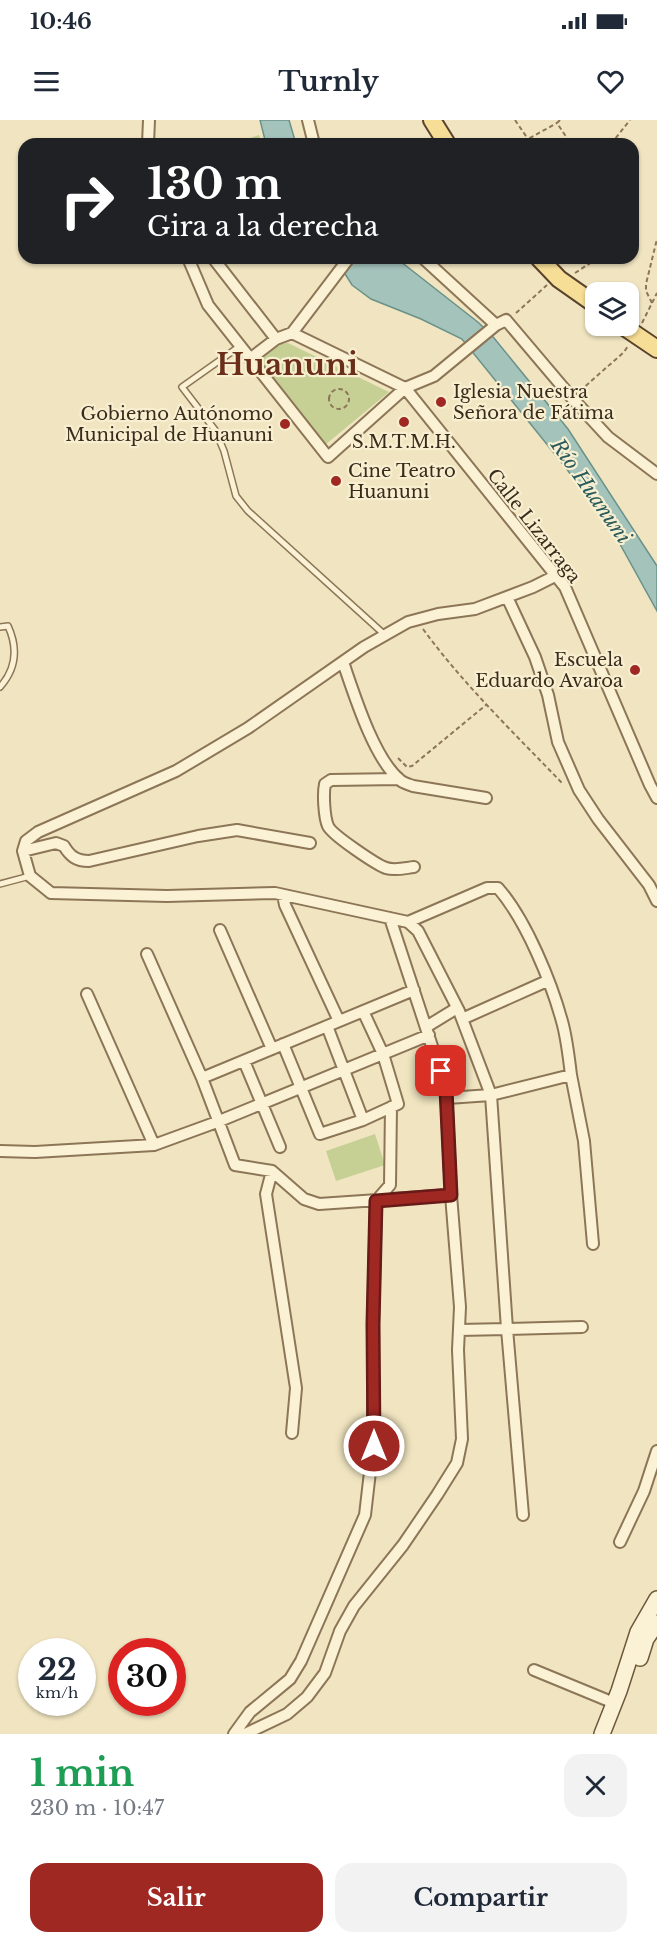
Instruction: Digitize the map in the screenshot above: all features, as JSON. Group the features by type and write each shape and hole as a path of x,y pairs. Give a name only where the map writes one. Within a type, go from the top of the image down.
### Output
{"main road":[{"path":"432,120 443,138"},
{"path":"545,264 585,298"},
{"path":"638,336 657,349"}],"street":[{"path":"148,138 149,120"},
{"path":"308,120 312,138"},
{"path":"191,264 208,305 328,457 405,388 434,376 500,324"},
{"path":"218,264 276,339"},
{"path":"250,359 276,339 292,333 344,264"},
{"path":"430,264 500,324 608,437 657,474"},
{"path":"292,333 405,388"},
{"name":"Calle Lizarraga","path":"405,388 565,587 656,792"},
{"path":"555,576 475,609 438,614 416,620 385,635 248,728 176,771 38,832 26,841 23,851 30,876 51,893 167,896 283,895 408,921 487,888 498,888 511,903 541,963 562,1024 584,1141 593,1244"},
{"path":"507,597 535,657 548,695 558,742 579,790 598,819 649,885 657,900"},
{"path":"343,662 357,703 374,740 390,770 399,779 412,786 486,798"},
{"path":"399,779 331,780 325,784 323,791 328,827 339,838 386,868 414,867"},
{"path":"23,851 56,843 64,846 70,855 80,861 89,861 198,836 237,830 310,843"},
{"path":"283,895 285,905 339,1021"},
{"path":"245,1734 287,1714 307,1696 325,1673 340,1630 354,1606 403,1545 457,1463 462,1439 460,1307 451,1195 446,1089 390,918"},
{"path":"408,921 418,931 459,1013 491,1095 507,1329 523,1515"},
{"path":"220,930 272,1049"},
{"path":"147,954 202,1078 235,1166 272,1171 304,1199 319,1204 451,1195"},
{"path":"0,1151 34,1152 154,1145 217,1122 383,1054 459,1013 547,981"},
{"path":"202,1078 414,990"},
{"path":"87,994 154,1145"},
{"path":"283,1044 320,1134 363,1120 399,1104 383,1054 363,1011"},
{"path":"327,1026 363,1120"},
{"path":"244,1061 280,1148"},
{"path":"447,1098 491,1095 572,1074"},
{"path":"234,1734 250,1712 290,1678 302,1661 365,1515 374,1446 373,1324 376,1201 390,1185 392,1107"},
{"path":"272,1171 266,1194 296,1388 292,1433"},
{"path":"459,1330 582,1327"},
{"path":"620,1542 644,1491 657,1451"},
{"path":"602,1734 638,1632 657,1599"},
{"path":"612,1734 646,1639 657,1623"},
{"path":"534,1670 614,1703"}],"lane":[{"path":"240,346 182,387 215,430 224,451 236,496 248,511 385,635"},
{"path":"0,627 8,626 14,639 15,661 0,687"},
{"path":"0,884 30,876"}],"path":[{"path":"515,120 527,138"},
{"path":"616,138 630,120"},
{"path":"530,138 559,121 568,138"},
{"path":"652,303 646,291 646,284 657,239"},
{"path":"577,292 572,274 588,264"},
{"path":"500,324 557,276"},
{"path":"639,318 657,293"},
{"path":"572,398 624,352 628,336"},
{"path":"336,389 343,389 349,397 348,404 341,409 334,408 328,402 329,395 336,389"},
{"path":"416,620 446,660 486,705 566,786"},
{"path":"374,740 385,745 407,767 412,766 486,705"}],"green space":[{"path":"288,343 389,392 325,445 258,359 280,344"},
{"path":"375,1134 385,1165 336,1181 326,1151"}],"water":[{"path":"260,120 289,120 294,138 264,138"},
{"name":"Río Huanuni","path":"339,264 404,264 479,323 494,338 568,429 657,566 657,611 616,537 566,468 462,339 421,319 371,299 352,285"}],"place":[{"name":"Iglesia Nuestra Señora de Fátima","path":"441,402"},
{"name":"S.M.T.M.H.","path":"404,422"},
{"name":"Gobierno Autónomo Municipal de Huanuni","path":"285,424"},
{"name":"Cine Teatro Huanuni","path":"336,481"},
{"name":"Escuela Eduardo Avaroa","path":"635,670"}],"district":[{"name":"Huanuni","path":"287,365"}],"route":[{"path":"374,1446 373,1324 376,1201 451,1195 446,1089 441,1071"}]}
